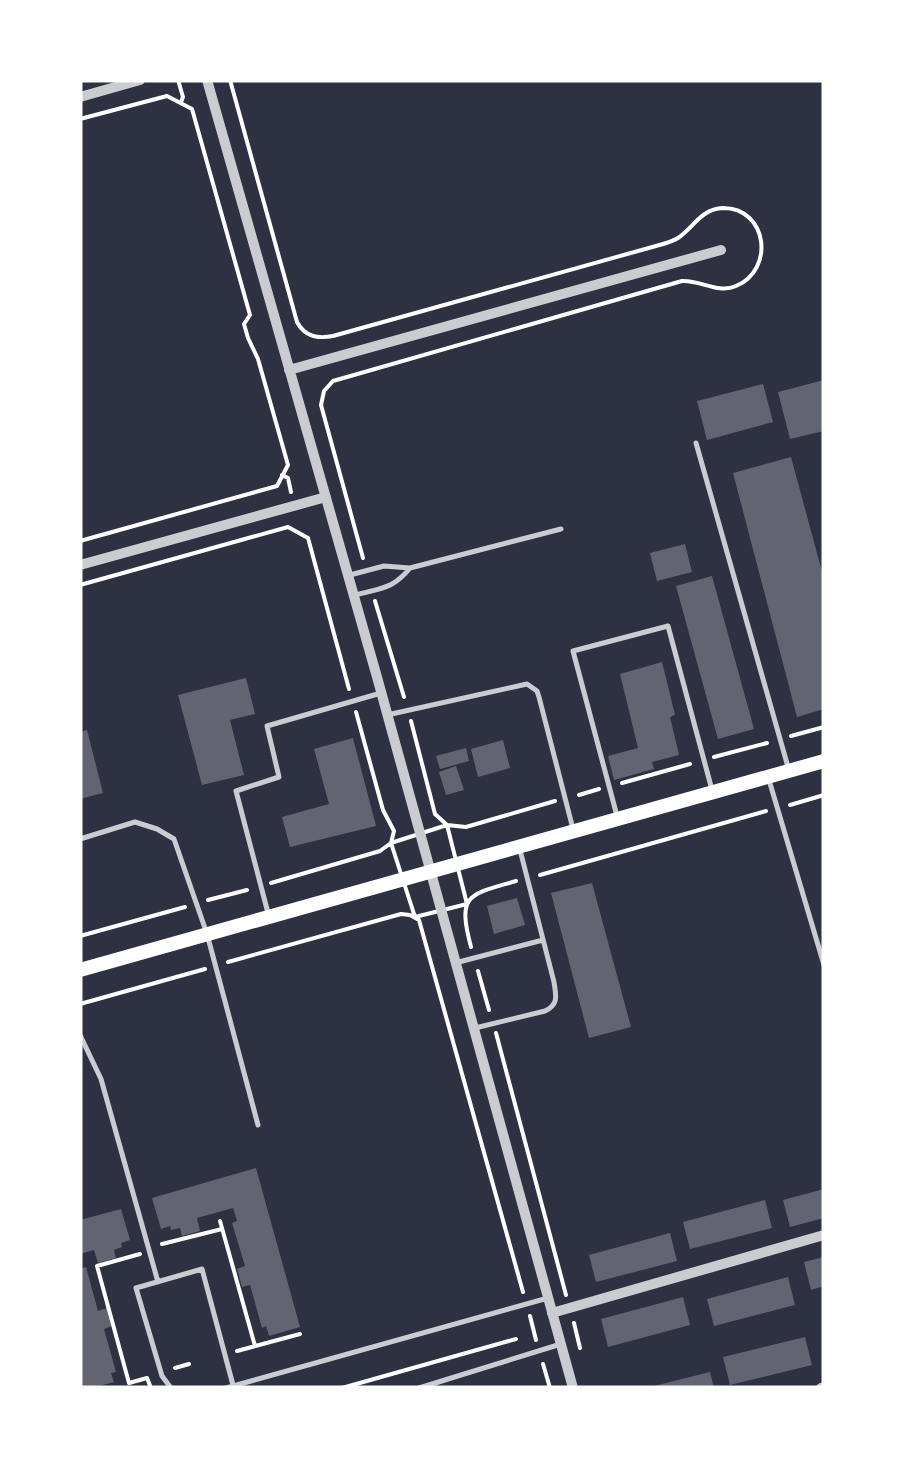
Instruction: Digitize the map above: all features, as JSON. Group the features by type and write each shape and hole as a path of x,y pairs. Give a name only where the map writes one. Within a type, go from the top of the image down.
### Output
{"main road":[{"path":"80,970 824,761"}],"street":[{"path":"80,97 140,80"},
{"path":"207,80 573,1388"},
{"path":"289,370 721,250"},
{"path":"80,565 326,496"},
{"path":"552,1313 824,1235"}],"lane":[{"path":"696,443 790,771"},
{"path":"348,576 384,566 410,568 561,528"},
{"path":"354,596 399,581 410,568"},
{"path":"618,819 573,652 668,626 712,792"},
{"path":"387,715 527,684 539,696 574,832"},
{"path":"269,917 236,791 279,778 267,726 381,693"},
{"path":"768,777 824,964"},
{"path":"80,839 135,822 157,828 174,839 206,934 258,1125"},
{"path":"473,1029 545,1012 556,1001 519,847"},
{"path":"455,963 543,940"},
{"path":"80,1035 105,1093 158,1282"},
{"path":"170,1388 162,1376 136,1288 202,1269 231,1387 548,1298"},
{"path":"418,1388 560,1344"}],"path":[{"path":"178,80 183,97 180,102"},
{"path":"230,80 297,322 314,337 333,336 671,241 697,218 718,208 746,216 761,237 759,265 749,279 733,288 725,290 682,281 333,381 324,391 322,413 366,570"},
{"path":"80,119 167,96 192,108 250,315 244,324 288,465 276,486 80,541"},
{"path":"372,591 435,814 447,826 466,827 824,727"},
{"path":"582,1356 464,919 468,904 476,894 527,878 824,795"},
{"path":"80,1004 401,914 419,920 550,1388"},
{"path":"220,1221 255,1346"},
{"path":"197,1234 222,1229"},
{"path":"236,1351 300,1334"},
{"path":"342,1388 516,1339"}],"building":[{"path":"824,380 824,431 790,439 778,392"},
{"path":"763,384 773,422 707,440 697,401"},
{"path":"791,457 824,579 824,709 797,717 733,473"},
{"path":"685,544 692,572 657,581 650,553"},
{"path":"712,576 754,729 718,739 676,586"},
{"path":"662,662 675,715 670,717 679,755 652,762 654,769 614,780 608,756 638,748 620,674"},
{"path":"246,678 255,714 230,720 244,775 202,785 178,695"},
{"path":"87,730 103,793 80,799 80,732"},
{"path":"353,738 376,826 290,847 282,817 329,804 314,749"},
{"path":"503,740 510,768 478,777 471,749"},
{"path":"466,748 469,761 440,769 436,756"},
{"path":"456,766 464,790 446,795 439,772"},
{"path":"592,883 631,1027 589,1038 551,893"},
{"path":"517,898 525,925 494,934 487,906"},
{"path":"256,1168 300,1327 269,1336 266,1326 262,1328 250,1285 242,1287 237,1269 245,1266 232,1223 237,1221 233,1208 197,1218 200,1231 182,1236 180,1228 161,1229 152,1198"},
{"path":"824,1189 824,1218 790,1227 783,1200"},
{"path":"765,1200 772,1228 690,1249 683,1222"},
{"path":"121,1209 130,1240 114,1250 116,1258 98,1263 94,1250 80,1254 80,1220"},
{"path":"670,1233 677,1261 596,1282 589,1255"},
{"path":"824,1257 824,1286 811,1290 804,1262"},
{"path":"86,1267 98,1311 107,1308 112,1326 104,1329 116,1372 111,1373 114,1382 92,1388 82,1388 80,1381 80,1269"},
{"path":"788,1277 795,1305 714,1326 707,1299"},
{"path":"683,1297 690,1325 608,1347 601,1319"},
{"path":"805,1337 812,1365 730,1385 723,1357"},
{"path":"710,1372 714,1388 650,1388 650,1387"}]}
